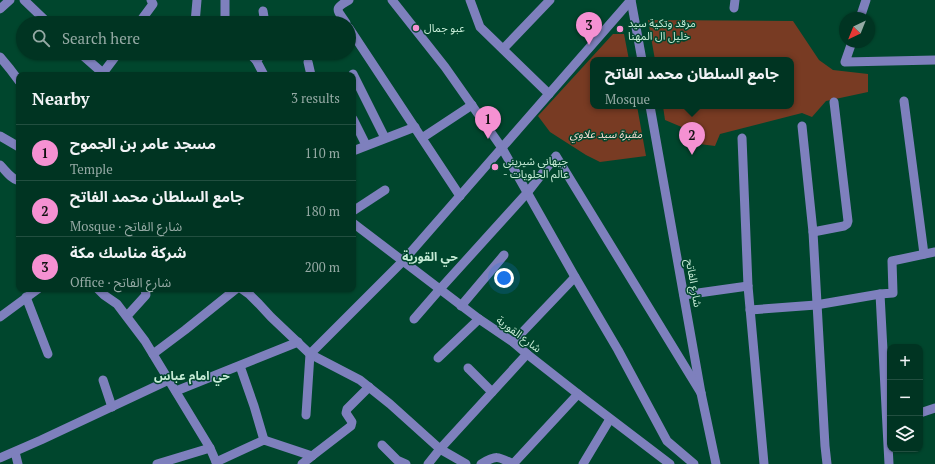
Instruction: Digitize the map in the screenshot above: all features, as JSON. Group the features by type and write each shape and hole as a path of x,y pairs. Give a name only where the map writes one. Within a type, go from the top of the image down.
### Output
{"street":[{"path":"0,9 10,0"},
{"path":"24,0 41,16"},
{"path":"144,16 153,4 151,0"},
{"path":"196,16 197,0"},
{"path":"225,0 225,16"},
{"path":"341,16 338,12 339,6 349,0"},
{"path":"392,0 445,67 502,148 618,350 667,441 694,464"},
{"path":"502,49 550,0"},
{"path":"631,0 641,57"},
{"path":"306,415 310,354 403,261 631,0"},
{"path":"862,12 866,0"},
{"path":"472,2 480,27 549,94"},
{"path":"263,11 264,16"},
{"path":"356,38 460,196"},
{"path":"850,48 844,62 935,60"},
{"path":"0,57 16,77"},
{"path":"88,60 102,72"},
{"path":"105,72 113,60"},
{"path":"256,60 262,72"},
{"path":"308,62 310,72"},
{"path":"356,80 385,138"},
{"path":"904,100 924,254"},
{"path":"813,232 844,226 848,221 834,102"},
{"path":"422,138 472,105"},
{"name":"شارع الفاتح","path":"651,109 701,393 716,464"},
{"path":"356,126 366,145"},
{"path":"802,126 813,232 816,305 827,464"},
{"path":"356,150 415,127"},
{"path":"0,136 16,144"},
{"path":"742,138 748,286 764,464"},
{"path":"414,319 527,193 556,156 701,393"},
{"path":"0,165 16,180"},
{"path":"356,209 385,190"},
{"name":"شارع القورية","path":"356,226 478,319 513,342 526,354 670,464"},
{"path":"750,310 816,305 893,293 892,261 935,252"},
{"path":"461,306 504,255"},
{"path":"513,342 575,277"},
{"path":"684,294 748,286"},
{"path":"0,317 32,292"},
{"path":"101,292 117,304 145,341 210,448 217,463 264,440 312,456"},
{"path":"127,316 146,295 146,292"},
{"path":"153,354 232,292"},
{"path":"246,292 310,354 360,380 390,404 440,449 466,464"},
{"path":"880,294 889,416"},
{"path":"26,297 48,354"},
{"path":"438,358 478,319"},
{"path":"176,391 298,342"},
{"path":"428,464 526,354"},
{"path":"240,366 264,440"},
{"path":"468,368 492,392"},
{"path":"103,380 112,406"},
{"path":"0,458 169,380"},
{"path":"302,464 351,426 352,422 346,413 347,409 369,387"},
{"path":"481,464 498,457 513,464 578,394"},
{"path":"923,412 935,408"},
{"path":"583,464 610,419"},
{"path":"652,450 667,441"},
{"path":"382,445 395,462 406,464"},
{"path":"159,464 210,448"},
{"path":"15,452 18,464"},
{"path":"889,452 889,464"}],"green space":[{"name":"مقبرة سيد علاوي","path":"648,20 793,21 819,60 833,70 868,74 868,92 826,101 812,117 802,113 720,134 715,146 692,143 684,128 665,120 663,109 794,109 794,57 654,57"},
{"name":"مقبرة سيد علاوي","path":"613,34 624,34 628,57 592,57"},
{"name":"مقبرة سيد علاوي","path":"590,59 590,109 638,109 646,156 600,162 586,155 550,132 538,116"}],"place":[{"name":"عبو جمال","path":"416,28"},
{"name":"مرقد وتكية سيد خليل ال المهنا","path":"620,29"},
{"name":"شركة مناسك مكة","path":"589,45"},
{"name":"مسجد عامر بن الجموح","path":"488,139"},
{"name":"جامع السلطان محمد الفاتح","path":"692,155"},
{"name":"جیهانی شیرینی - عالم الحلويات","path":"495,167"}],"district":[{"name":"حي القورية","path":"430,257"},
{"name":"حي امام عباس","path":"192,376"}]}
